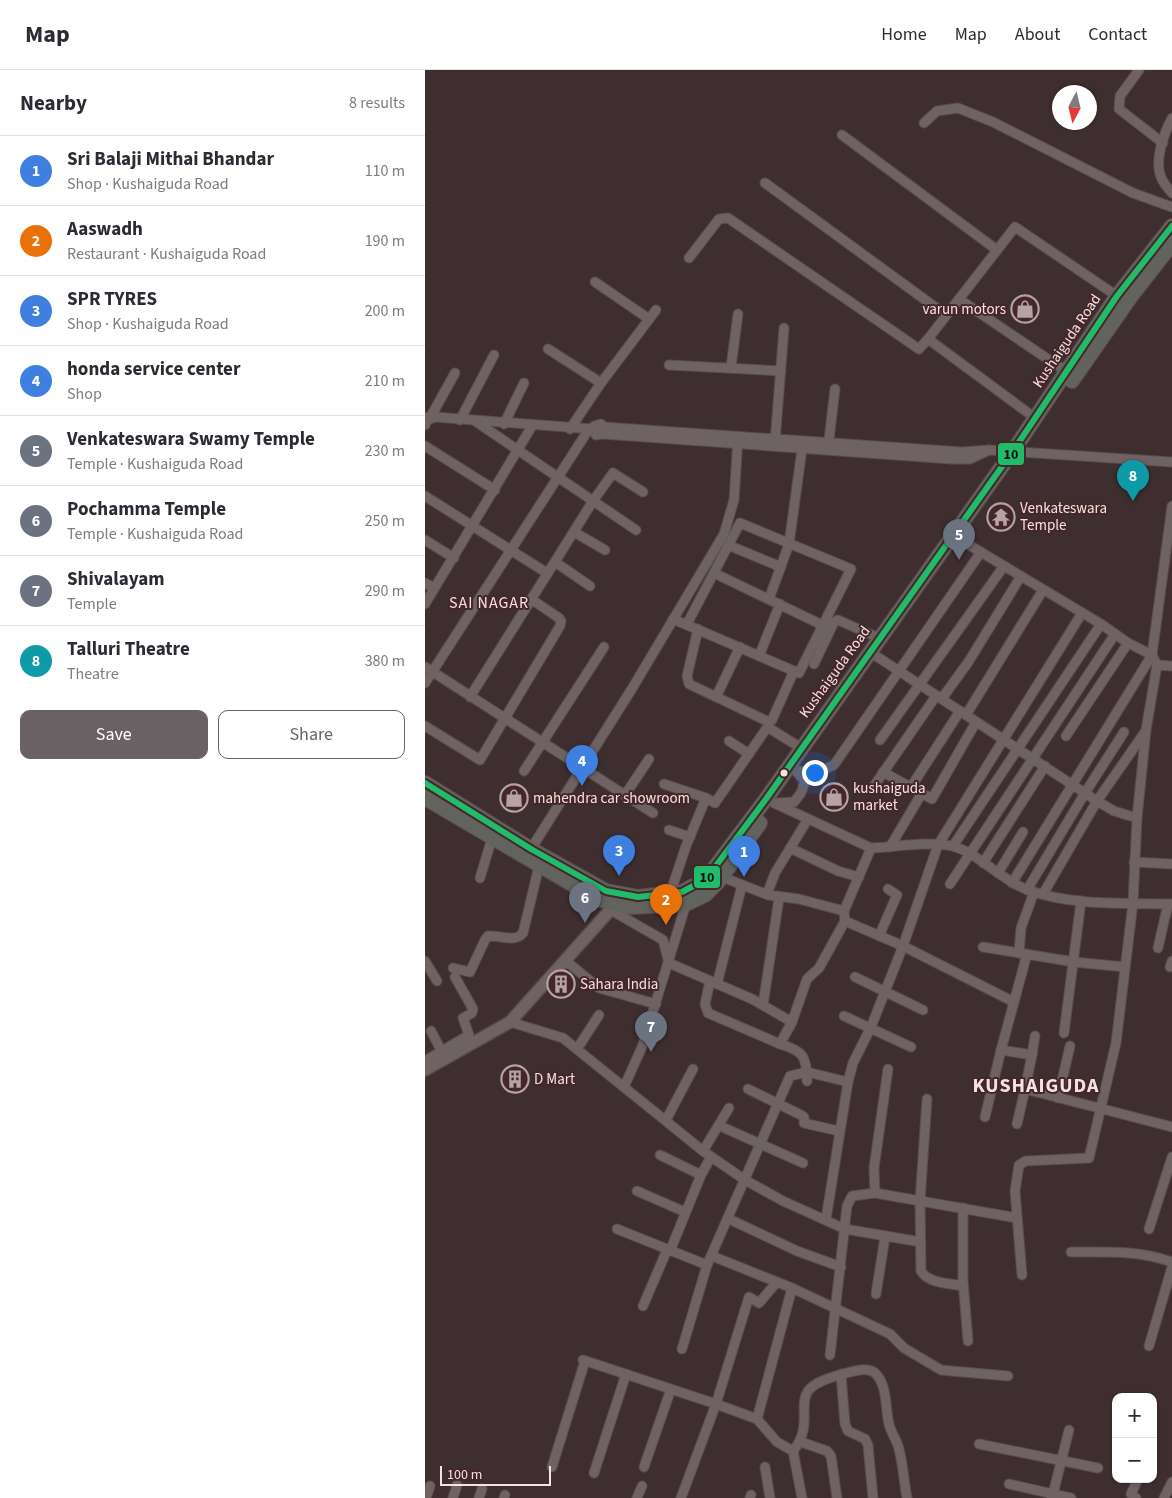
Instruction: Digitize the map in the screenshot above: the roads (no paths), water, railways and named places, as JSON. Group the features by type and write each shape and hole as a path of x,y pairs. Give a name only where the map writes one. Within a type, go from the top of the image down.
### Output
{"main road":[{"name":"Kushaiguda Road","path":"617,904 638,897 688,891 706,879 801,748 959,539 1017,451 1035,418 1117,296 1172,226"},
{"name":"Kushaiguda Road","path":"425,798 597,899 630,908 686,904 705,895 722,877 796,770 873,654 879,638 1132,295 1172,244"},
{"name":"Kushaiguda Road","path":"425,782 531,849 606,891 617,904"}],"street":[{"path":"1139,70 1120,96 1119,109 1163,143"},
{"path":"924,123 937,111 958,108 993,122 1133,193 1172,207"},
{"path":"1172,118 1163,143 1159,169 1161,178 1172,193"},
{"path":"842,135 997,250"},
{"path":"765,183 946,315"},
{"path":"689,258 719,219 729,218 919,349 1015,227 1117,296"},
{"path":"595,282 649,318"},
{"path":"959,299 1067,372"},
{"path":"570,429 601,382 656,310"},
{"path":"731,367 739,314"},
{"path":"775,442 784,328"},
{"path":"928,339 1035,418"},
{"path":"548,349 601,382"},
{"path":"459,420 494,355"},
{"path":"669,365 781,371"},
{"path":"427,420 455,373"},
{"path":"503,424 524,383"},
{"path":"828,447 835,389"},
{"path":"427,420 459,420 591,429"},
{"path":"475,422 637,530"},
{"path":"425,604 532,426"},
{"path":"591,429 596,435 604,430 828,447 962,452 989,450 1017,451 1172,462"},
{"path":"425,683 429,670 591,429"},
{"path":"531,849 724,534 734,500 738,440"},
{"path":"775,442 802,449 828,447"},
{"path":"425,446 495,490"},
{"path":"769,599 789,544 802,449"},
{"path":"470,697 547,573 613,473 643,492"},
{"path":"425,496 547,573"},
{"path":"1023,1275 1015,1191 1019,1165 1026,1161 1088,1160 1116,1043 1133,903 1137,818 1146,730 1157,665 1152,655 1152,641 1168,572 1172,506"},
{"path":"673,618 794,671 801,671 851,569 740,523 687,624"},
{"path":"574,532 605,550"},
{"path":"959,539 1101,624 1128,643 1152,655"},
{"path":"425,540 454,558"},
{"path":"728,545 781,567"},
{"path":"796,770 818,772 834,765 897,670 981,552"},
{"path":"555,562 590,586"},
{"path":"880,740 1004,566"},
{"path":"714,573 818,623"},
{"path":"936,696 943,697 969,661 1021,576"},
{"path":"425,583 434,588"},
{"path":"911,788 963,713 1043,590"},
{"path":"425,726 480,760 560,626 561,621 559,618 531,599"},
{"path":"759,656 780,604"},
{"path":"826,1219 847,1082 853,1063 871,1027 903,946 938,845 1082,613"},
{"path":"814,664 834,622 838,620 879,638"},
{"path":"953,846 1101,624"},
{"path":"698,629 688,680 689,684 769,722 772,720 794,671"},
{"path":"950,884 1115,634"},
{"path":"1066,736 1128,643"},
{"path":"524,771 605,647"},
{"path":"716,697 740,647"},
{"path":"873,654 1097,801 1114,811 1137,818"},
{"path":"1012,883 1152,655"},
{"path":"1157,665 1172,666"},
{"path":"429,670 504,720 653,813"},
{"path":"874,786 936,696"},
{"path":"883,772 932,799 976,722"},
{"path":"664,784 715,802 767,728 801,748"},
{"path":"1035,892 1146,730"},
{"path":"985,1117 1023,954 1021,928 1035,892 1085,793 1124,732"},
{"path":"729,741 749,754"},
{"path":"625,795 649,760"},
{"path":"983,863 1045,766"},
{"path":"890,847 921,793"},
{"path":"670,894 705,798"},
{"path":"774,802 871,848 953,846 983,863 1012,883 1035,892 1081,901 1170,904 1158,948"},
{"path":"767,894 775,873 808,819"},
{"path":"669,830 690,837"},
{"path":"998,873 1023,832"},
{"path":"479,878 492,838"},
{"path":"790,848 838,871 859,877"},
{"path":"780,1044 793,1022 807,979 819,968 845,921 844,911 871,848"},
{"path":"1134,862 1172,864"},
{"path":"425,1070 469,1035 463,1018 473,1012 454,972 470,972 485,940 489,936 520,937 523,933 539,866"},
{"path":"722,877 779,898 799,899 844,911"},
{"path":"742,884 714,983 705,1004 708,1013 801,1052 807,1076"},
{"path":"879,936 897,895 889,889"},
{"path":"763,1005 779,898"},
{"path":"1064,1033 1081,901"},
{"path":"425,1061 443,1055 510,1022 617,904 663,940 669,963"},
{"path":"624,1087 642,1047 686,904"},
{"path":"845,921 903,946 1013,1002"},
{"path":"983,947 1074,962 1125,967"},
{"path":"425,961 437,981"},
{"path":"566,961 599,988 656,1004"},
{"path":"669,963 763,1005 793,1022"},
{"path":"855,977 923,1010"},
{"path":"577,1049 599,1015"},
{"path":"844,1016 911,1047"},
{"path":"510,1022 563,1038 711,1157 745,1180 783,1201 845,1229 921,1242"},
{"path":"431,1031 443,1055"},
{"path":"1017,1124 1035,1036"},
{"path":"1058,1098 1070,1046"},
{"path":"1001,1050 1031,1056"},
{"path":"666,1120 693,1069"},
{"path":"875,1193 874,1168 888,1069"},
{"path":"683,1349 709,1260 729,1219 777,1102 790,1076 807,1076 847,1082"},
{"path":"748,1089 801,1115 804,1117 804,1123 839,1131"},
{"path":"1025,1089 1172,1127"},
{"path":"927,1099 920,1201 921,1271 925,1277 931,1280 963,1286"},
{"path":"703,1151 729,1108"},
{"path":"719,1126 803,1163"},
{"path":"660,1155 701,1175"},
{"path":"643,1306 701,1175 711,1157"},
{"path":"1149,1229 1172,1158"},
{"path":"637,1191 685,1212"},
{"path":"831,1355 847,1206 852,1196 875,1193 1017,1218"},
{"path":"963,1208 963,1286 968,1341"},
{"path":"729,1219 797,1251 841,1267"},
{"path":"617,1229 669,1250 709,1260 792,1288 890,1334 904,1348 941,1370 1008,1376"},
{"path":"876,1294 885,1237"},
{"path":"1071,1252 1137,1253 1172,1262"},
{"path":"1149,1346 1172,1268"},
{"path":"692,1498 681,1496 716,1404 749,1297 759,1302 777,1282"},
{"path":"757,1420 792,1288"},
{"path":"552,1467 584,1360 716,1404 757,1420 777,1442 793,1451 802,1498"},
{"path":"793,1451 801,1442 806,1420 805,1396 810,1389 824,1380 841,1375 866,1370 874,1372 881,1382 889,1426 901,1458 907,1498"},
{"path":"594,1473 627,1374"},
{"path":"841,1375 845,1424 849,1432 865,1439 868,1444 873,1498"},
{"path":"644,1467 671,1389"},
{"path":"1053,1496 1069,1430"},
{"path":"801,1442 827,1451 831,1456 837,1498"},
{"path":"979,1444 1098,1468"},
{"path":"765,1467 770,1498"},
{"path":"1165,1498 1172,1482"},
{"path":"1135,1498 1131,1494 1136,1483"},
{"path":"1009,1484 1053,1496 1071,1498"},
{"path":"453,1498 457,1485"},
{"path":"426,1498 430,1486"},
{"path":"637,1498 642,1486"}],"place":[{"name":"varun motors","path":"1025,309"},
{"name":"Talluri Theatre","path":"1133,501"},
{"name":"Venkateswara Temple","path":"1001,517"},
{"name":"Venkateswara Swamy Temple","path":"959,560"},
{"name":"honda service center","path":"582,786"},
{"name":"kushaiguda market","path":"834,797"},
{"name":"mahendra car showroom","path":"514,798"},
{"name":"SPR TYRES","path":"619,876"},
{"name":"Sri Balaji Mithai Bhandar","path":"744,877"},
{"name":"Pochamma Temple","path":"585,923"},
{"name":"Aaswadh","path":"666,925"},
{"name":"Sahara India","path":"561,984"},
{"name":"Shivalayam","path":"651,1052"},
{"name":"D Mart","path":"515,1079"}],"district":[{"name":"SAI NAGAR","path":"489,603"},
{"name":"KUSHAIGUDA","path":"1036,1086"}]}
